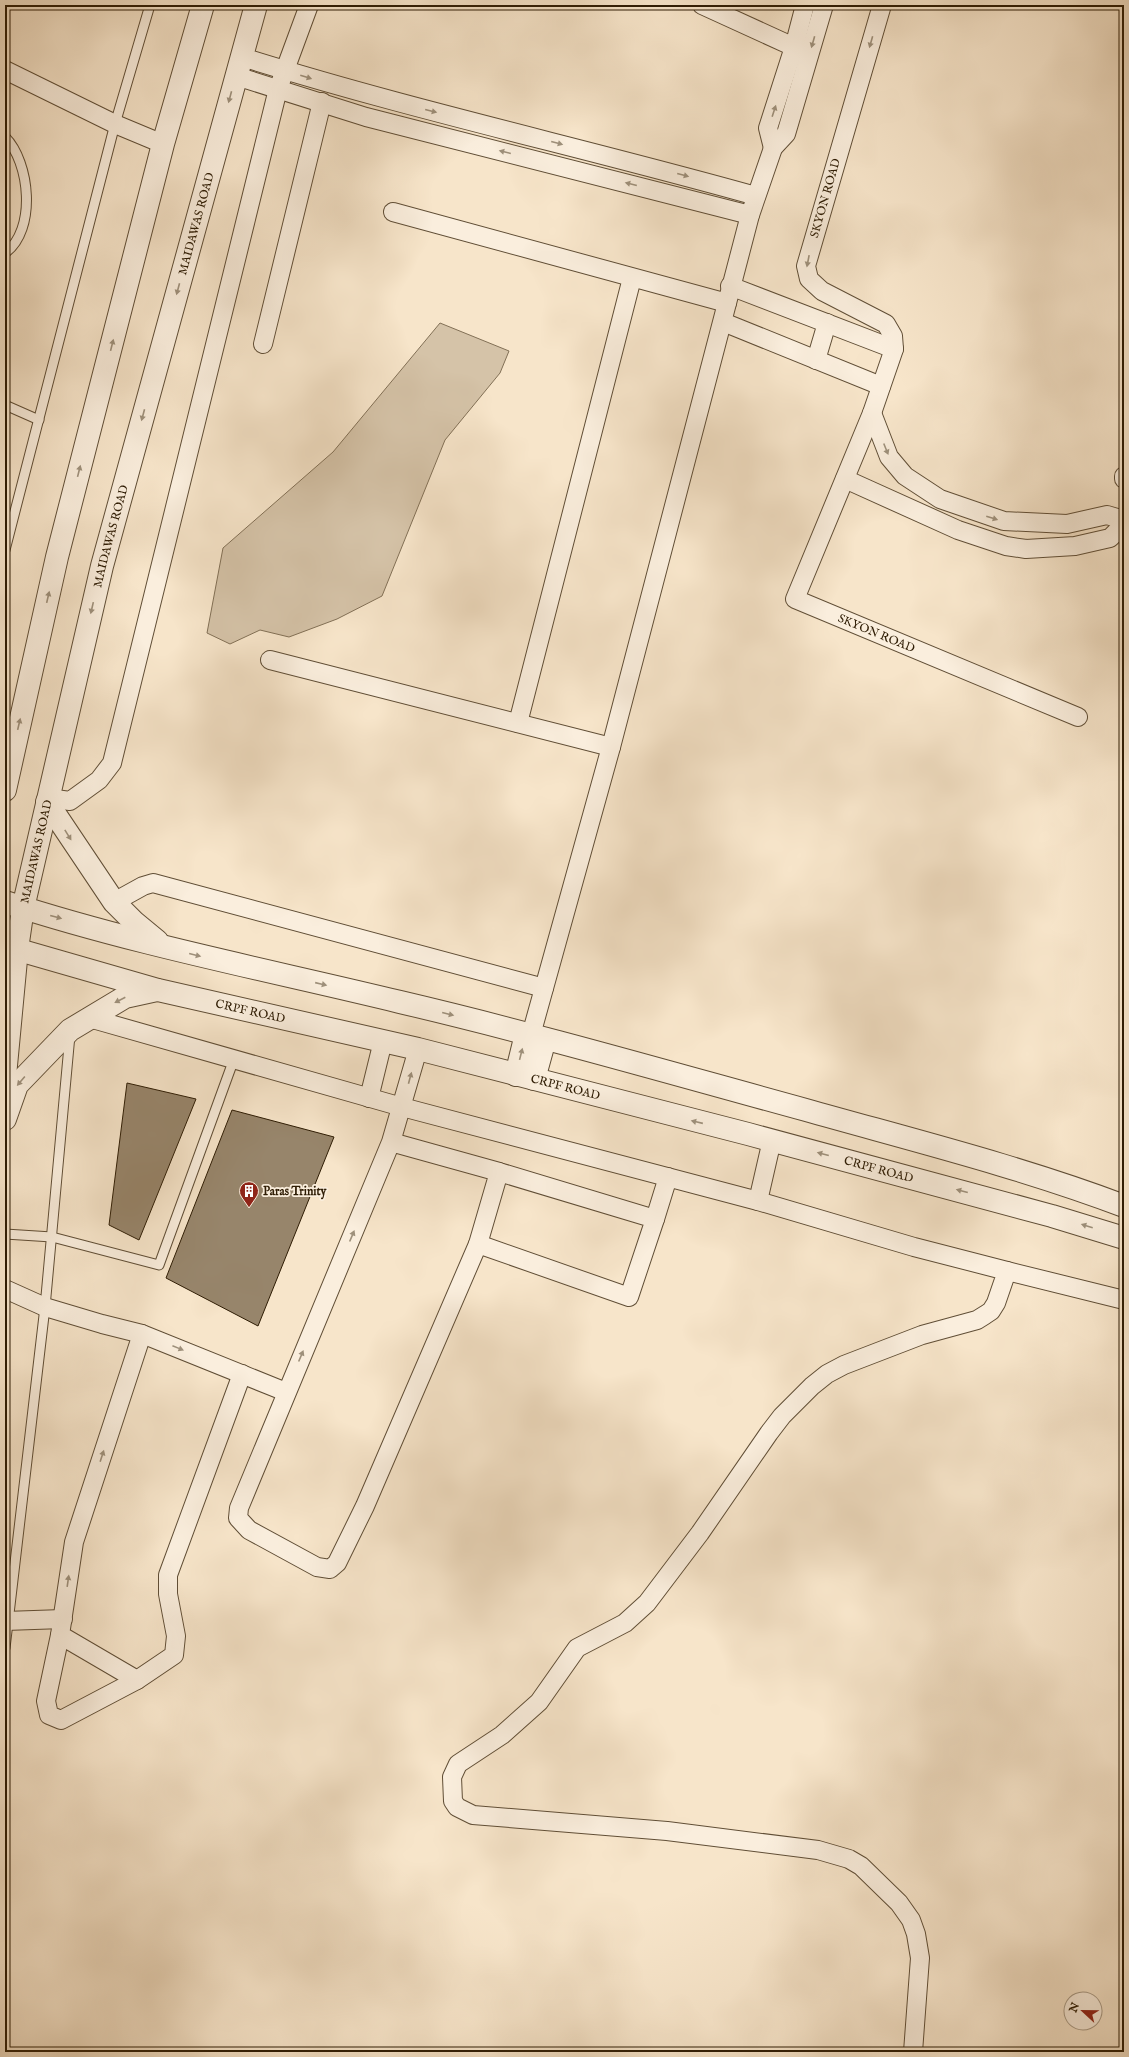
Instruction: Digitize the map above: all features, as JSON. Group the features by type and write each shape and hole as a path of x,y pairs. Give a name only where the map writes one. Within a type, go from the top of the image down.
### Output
{"street":[{"path":"5,790 8,761 59,550 163,144 203,5"},
{"name":"MAIDAWAS ROAD","path":"5,1076 14,905 47,800 102,566 256,5"},
{"path":"47,800 70,801 107,773 112,763 278,89 309,5"},
{"path":"702,5 794,47"},
{"path":"773,148 768,128 794,47 805,5"},
{"path":"525,1077 544,988 611,747 723,322 730,286 750,215 773,148 786,134 824,5"},
{"name":"SKYON ROAD","path":"882,5 806,266 809,279 822,290 886,324 893,336 894,349 872,413 795,600 1078,717"},
{"path":"239,66 285,70 368,95 665,171 756,196"},
{"path":"239,66 278,89 366,117 750,215"},
{"path":"5,70 116,124 163,144"},
{"path":"366,117 368,95"},
{"path":"263,344 322,102"},
{"path":"393,212 726,303"},
{"path":"518,723 632,278"},
{"path":"730,286 894,349"},
{"path":"723,322 881,386"},
{"path":"816,360 827,323"},
{"path":"872,413 889,456 905,476 940,498 1004,522 1067,524 1107,515 1124,520"},
{"path":"845,479 958,530 981,539 1013,547 1048,548 1086,544 1110,538 1124,524"},
{"path":"270,660 611,747"},
{"path":"47,800 88,866 114,902 134,922 162,946"},
{"path":"114,902 143,886 153,883 544,988"},
{"path":"14,905 192,955 401,1002 534,1036 900,1136 1084,1191 1124,1206"},
{"name":"CRPF ROAD","path":"11,948 158,990 418,1049 772,1140 1045,1214 1124,1238"},
{"path":"5,1119 17,1085 70,1030 124,997 158,990"},
{"path":"89,1018 369,1098 758,1201 906,1245 1124,1300"},
{"path":"369,1098 383,1041"},
{"path":"418,1049 391,1142 239,1508 238,1518 248,1530 317,1567 330,1569 337,1563 364,1506 478,1244 499,1172"},
{"path":"758,1201 772,1140"},
{"path":"391,1142 499,1172 655,1219"},
{"path":"478,1244 629,1297 668,1177"},
{"path":"913,2052 920,1958 916,1934 911,1920 899,1903 861,1866 849,1859 818,1850 667,1830 473,1815 457,1807 453,1801 452,1777 458,1764 502,1735 539,1702 571,1653 577,1648 626,1623 647,1603 700,1533 769,1433 782,1416 812,1386 827,1374 844,1365 922,1335 977,1320 985,1316 996,1302 1007,1271"},
{"path":"5,1289 45,1307 142,1334 286,1392"},
{"path":"142,1334 74,1542 61,1627 46,1701 49,1715 61,1720 137,1680 174,1655 176,1636 168,1594 168,1575 242,1374"},
{"path":"6,1621 61,1627 137,1680"}],"lane":[{"path":"5,550 116,124 150,5"},
{"path":"5,137 16,154 28,202 27,214 18,239 5,253"},
{"path":"5,405 38,420"},
{"path":"5,1648 6,1621 45,1307 70,1030"},
{"path":"5,1234 52,1237 159,1265 234,1059"}],"shaded area":[{"path":"440,323 509,351 500,373 445,440 382,596 337,619 289,637 260,630 230,644 207,633 223,548 333,452"}],"building":[{"path":"127,1083 196,1099 139,1240 109,1225"},
{"name":"Paras Trinity","path":"232,1110 334,1137 258,1326 166,1278"}],"place":[{"name":"Paras Trinity","path":"249,1208"}]}
